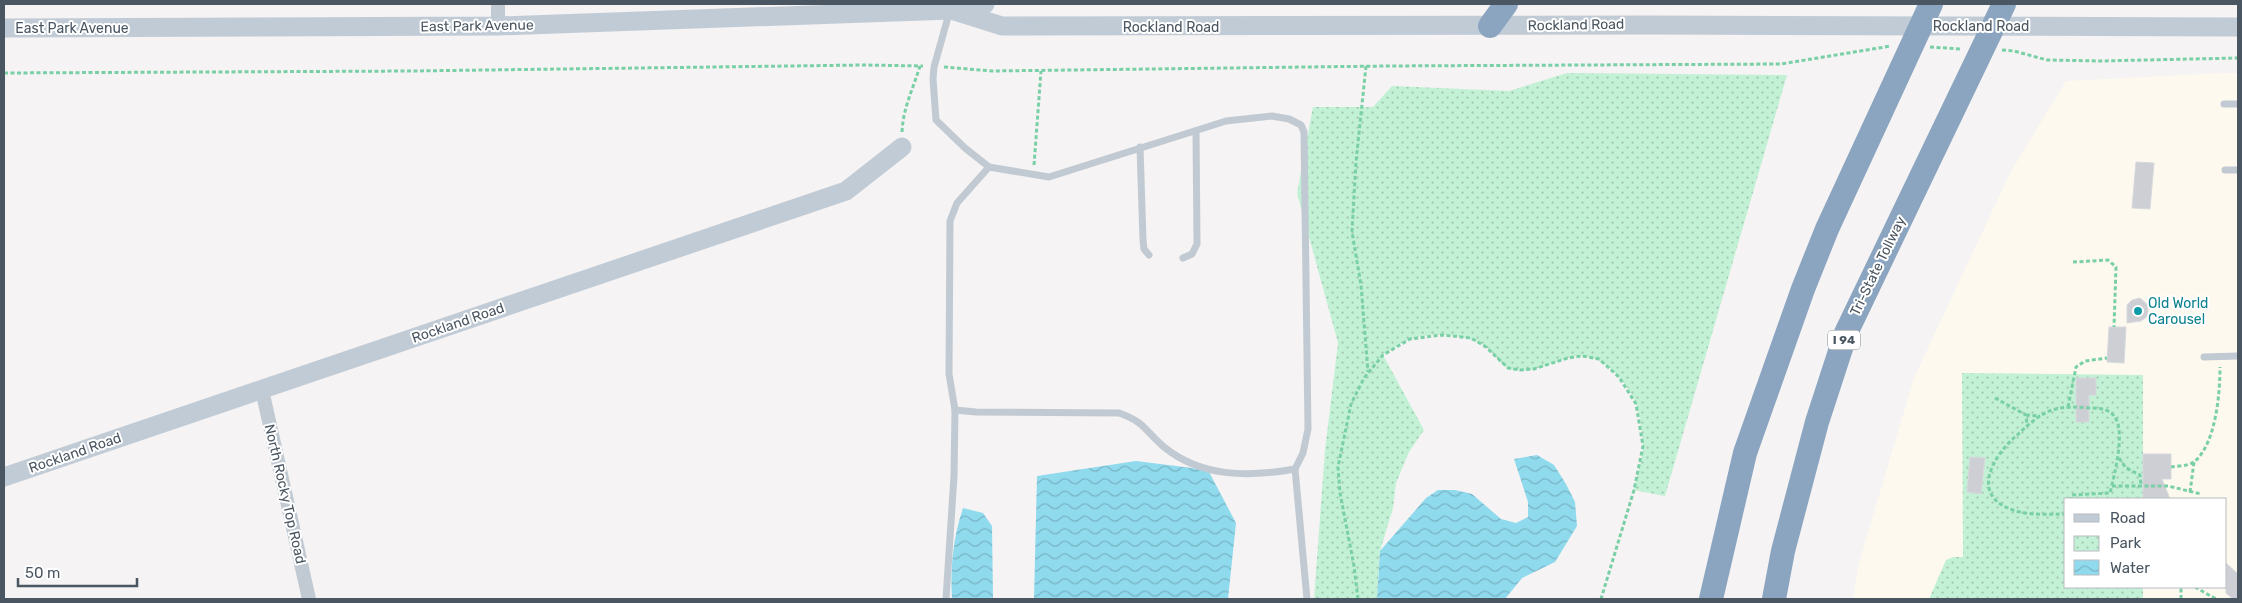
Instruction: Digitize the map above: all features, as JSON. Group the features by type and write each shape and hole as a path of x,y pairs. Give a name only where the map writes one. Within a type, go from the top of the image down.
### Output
{"highway":[{"path":"1490,26 1506,4"},
{"path":"1711,599 1745,453 1827,229 1931,4"},
{"name":"Tri-State Tollway","path":"1774,599 1783,551 1818,422 1846,333 2004,4"}],"main road":[{"path":"951,7 985,4"},
{"name":"East Park Avenue","path":"4,28 498,26 951,7"},
{"name":"Rockland Road","path":"951,7 1002,26 1490,26 1648,24 2238,27"},
{"name":"Rockland Road","path":"4,478 846,191 902,147"}],"street":[{"path":"498,4 498,26"},
{"name":"North Rocky Top Road","path":"262,390 309,599"}],"lane":[{"path":"951,7 934,67 936,120 965,148 989,167 1050,177 1226,121 1272,116 1289,119 1301,125 1304,132 1308,429 1303,454 1295,469 1307,599"},
{"path":"2224,104 2238,104"},
{"path":"1183,258 1192,254 1197,244 1196,131"},
{"path":"1140,147 1143,240 1144,249 1149,255"},
{"path":"946,599 954,476 955,410 949,374 950,221 957,203 989,167"},
{"path":"2225,170 2238,170"},
{"path":"2204,357 2238,356"},
{"path":"955,410 976,412 1119,413 1136,419 1164,447 1188,463 1220,473 1262,475 1295,469"}],"path":[{"path":"955,68 992,71 1041,71 1366,66 1781,64 1888,46 1898,46"},
{"path":"1927,47 1966,49"},
{"path":"1995,50 2014,51 2047,60 2099,61 2238,58"},
{"path":"4,73 411,71 864,64 925,66"},
{"path":"902,147 902,117 908,94 915,82 920,66"},
{"path":"1366,66 1352,232 1360,285 1368,373"},
{"path":"1034,166 1041,71"},
{"path":"2073,262 2108,260 2116,267 2114,327"},
{"path":"1358,599 1354,566 1340,493 1338,467 1351,404 1368,373 1383,355 1410,339 1442,335 1471,338 1486,347 1508,368 1534,369 1555,361 1582,356 1599,359 1618,377 1636,404 1643,446 1634,490 1601,599"},
{"path":"2068,407 2076,367 2085,361 2107,358"},
{"path":"2190,492 2194,462 2202,453 2210,436 2215,418 2220,371"},
{"path":"1995,398 2026,414 2040,416"},
{"path":"2064,514 2033,514 2012,510 1995,499 1989,488 1988,475 2000,452 2040,416 2051,410 2068,407 2102,408 2111,412 2116,418 2119,427 2118,457 2110,494 2072,495 2071,498"},
{"path":"2026,414 2027,426"},
{"path":"2118,457 2126,468 2140,475 2141,486"},
{"path":"2171,467 2194,462"},
{"path":"2112,486 2168,486 2201,494"},
{"path":"2197,588 2216,599"}],"shaded area":[{"path":"2238,73 2238,599 1853,599 1858,566 1914,378 2010,173 2066,81"}],"green space":[{"path":"1567,73 1787,75 1665,496 1634,490 1643,450 1639,413 1627,387 1606,366 1590,357 1581,356 1563,359 1534,369 1516,371 1505,366 1486,347 1469,339 1449,335 1418,337 1402,343 1383,355 1424,430 1409,452 1396,483 1393,508 1380,551 1377,599 1314,599 1325,450 1338,343 1297,193 1313,107 1373,107 1392,86 1509,91"},
{"path":"1962,373 2143,375 2143,498 2064,498 2064,588 2143,588 2143,599 1929,599 1946,560 1953,557 1963,557"}],"water":[{"path":"1537,455 1554,465 1575,502 1577,526 1555,562 1522,578 1505,599 1377,599 1380,551 1426,498 1438,490 1455,490 1472,494 1501,519 1516,523 1528,517 1528,502 1514,459"},
{"path":"1136,461 1208,470 1236,523 1228,599 1034,599 1037,476"},
{"path":"963,508 983,513 992,526 993,599 952,599 953,553"}],"building":[{"path":"2136,162 2154,163 2150,209 2132,208"},
{"name":"Old World Carousel","path":"2140,298 2148,305 2148,316 2141,321 2127,323 2127,305 2132,300"},
{"path":"2109,327 2126,327 2124,363 2107,362"},
{"path":"2076,378 2096,378 2096,395 2089,395 2089,422 2076,422"},
{"path":"2143,454 2171,454 2171,479 2162,479 2170,498 2143,498"},
{"path":"1970,457 1985,458 1981,494 1967,492"},
{"path":"2227,564 2238,574 2238,599 2233,599 2226,593"}],"place":[{"name":"Old World Carousel","path":"2138,311"}]}
